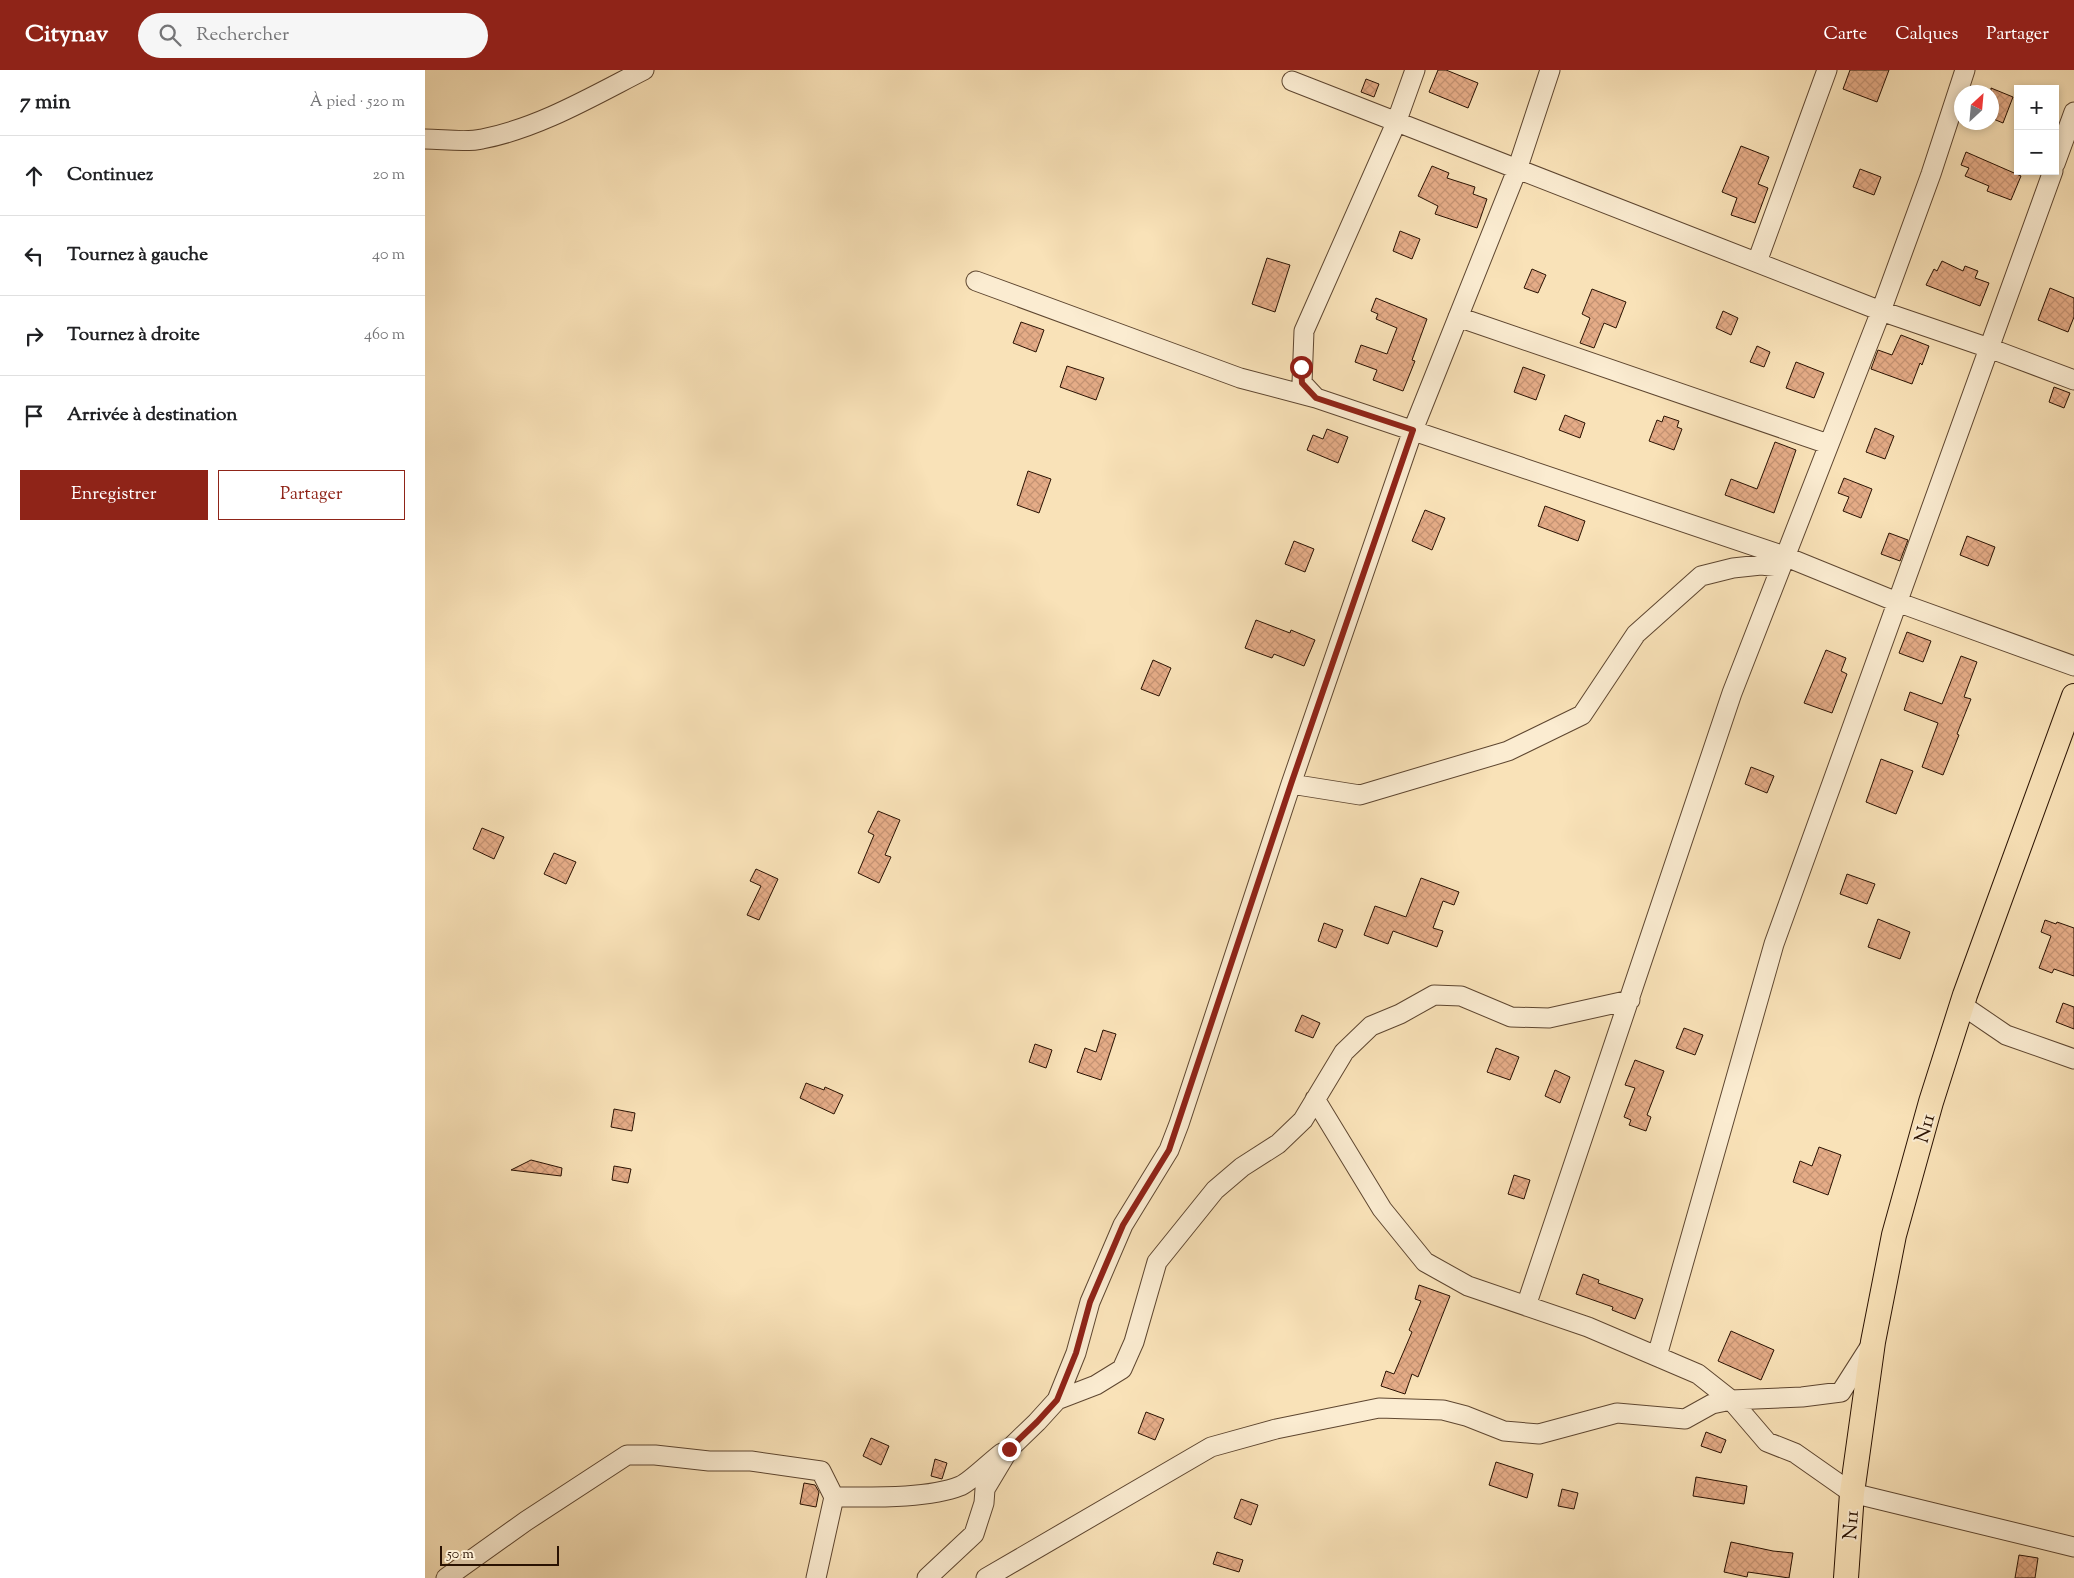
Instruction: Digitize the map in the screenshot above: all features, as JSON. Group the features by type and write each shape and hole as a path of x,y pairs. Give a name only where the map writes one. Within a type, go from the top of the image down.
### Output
{"main road":[{"name":"N11","path":"1847,1578 1852,1493 1873,1342 1894,1235 1931,1102 1962,1005 2074,696"}],"street":[{"path":"425,139 481,140 520,128 577,104 644,70"},
{"path":"1316,398 1302,383 1303,331 1395,122 1415,70"},
{"path":"834,1497 877,1498 928,1494 961,1486 1009,1449 1057,1400 1076,1353 1090,1302 1123,1225 1169,1150 1291,784 1413,430 1517,170 1550,70"},
{"path":"1757,262 1827,70"},
{"path":"1526,1306 1732,693 1881,311 1931,174 1965,70"},
{"path":"1292,81 1881,311 1989,348 2074,380"},
{"path":"2059,153 2074,112"},
{"path":"1657,1356 1774,944 2052,175"},
{"path":"975,281 1240,378 1316,398 1413,430 2074,666"},
{"path":"1458,316 1828,444"},
{"path":"1291,784 1360,795 1508,751 1582,715 1636,634 1701,576 1733,568 1782,562"},
{"path":"1057,1400 1096,1385 1122,1369 1134,1342 1157,1262 1215,1190 1242,1166 1289,1135 1303,1120 1344,1052 1371,1026 1399,1014 1434,995 1461,996 1511,1017 1549,1018 1630,1000"},
{"path":"1962,1005 2006,1035 2074,1058"},
{"path":"1315,1099 1382,1209 1425,1262 1468,1286 1588,1327 1699,1374 1731,1400 1767,1442 1795,1454 1852,1493 2074,1547"},
{"path":"986,1578 1211,1447 1276,1429 1379,1408 1443,1410 1466,1416 1504,1431 1539,1434 1617,1413 1685,1418 1712,1404 1731,1400 1802,1397 1841,1392 1873,1342"},
{"path":"927,1578 974,1534 984,1503 985,1489 1009,1449"},
{"path":"446,1578 526,1521 627,1455 655,1455 709,1461 751,1461 821,1471 834,1497 817,1578"}],"building":[{"path":"1438,70 1446,70 1478,83 1468,108 1429,92"},
{"path":"1850,70 1889,70 1877,102 1843,89"},
{"path":"1366,79 1379,84 1374,97 1361,92"},
{"path":"1999,91 2013,97 2003,123 1999,121"},
{"path":"1741,146 1769,157 1758,184 1768,188 1755,223 1731,215 1737,198 1722,192"},
{"path":"1966,152 2014,173 2014,175 2021,176 2011,200 1987,191 1989,186 1965,176 1969,168 1961,165"},
{"path":"1432,166 1449,173 1447,178 1475,187 1473,194 1487,199 1477,228 1435,214 1438,206 1418,196"},
{"path":"1860,169 1881,177 1874,195 1853,187"},
{"path":"1400,231 1420,239 1412,259 1393,251"},
{"path":"1267,258 1290,265 1275,312 1252,304"},
{"path":"1942,261 1963,271 1965,266 1978,271 1975,278 1989,283 1980,306 1926,285 1934,269 1937,271"},
{"path":"1532,269 1546,275 1538,293 1524,288"},
{"path":"2050,288 2074,298 2074,317 2068,332 2038,320"},
{"path":"1592,289 1626,302 1616,328 1604,323 1594,348 1580,343 1590,318 1582,314"},
{"path":"1376,298 1427,319 1412,360 1415,361 1403,391 1373,380 1377,370 1355,362 1361,345 1387,354 1397,328 1376,319 1378,314 1371,311"},
{"path":"1723,311 1738,318 1731,335 1716,328"},
{"path":"1021,322 1044,330 1036,352 1013,343"},
{"path":"1901,335 1929,346 1912,384 1871,369 1878,350 1892,355"},
{"path":"1757,346 1770,352 1764,367 1750,362"},
{"path":"1796,362 1824,373 1814,398 1786,388"},
{"path":"1067,366 1104,378 1096,400 1060,387"},
{"path":"1523,367 1545,375 1536,400 1514,392"},
{"path":"2054,387 2070,393 2064,408 2049,402"},
{"path":"1565,415 1585,423 1580,438 1559,430"},
{"path":"1664,416 1679,421 1677,427 1682,429 1674,450 1649,441 1657,420 1662,422"},
{"path":"1875,428 1894,436 1885,459 1866,452"},
{"path":"1327,429 1348,437 1338,463 1307,450 1313,435 1323,439"},
{"path":"1775,442 1796,450 1774,513 1725,495 1731,479 1757,489"},
{"path":"1028,471 1051,479 1039,513 1017,505"},
{"path":"1844,478 1872,489 1861,518 1843,511 1849,497 1838,493"},
{"path":"1545,506 1585,521 1578,541 1538,526"},
{"path":"1425,510 1445,518 1432,550 1412,541"},
{"path":"1889,533 1908,540 1900,561 1881,554"},
{"path":"1967,536 1995,547 1988,566 1960,555"},
{"path":"1294,541 1314,549 1305,572 1285,564"},
{"path":"1256,620 1290,633 1291,630 1315,640 1304,666 1274,654 1272,658 1245,648"},
{"path":"1907,632 1931,641 1923,662 1899,653"},
{"path":"1826,650 1846,658 1841,671 1847,674 1832,713 1804,703"},
{"path":"1961,656 1977,662 1964,697 1971,699 1943,775 1922,767 1938,723 1904,710 1910,692 1942,704"},
{"path":"1153,660 1171,668 1159,696 1141,689"},
{"path":"1881,759 1913,771 1896,814 1866,802"},
{"path":"1751,767 1774,776 1767,793 1745,784"},
{"path":"878,811 900,820 885,855 891,857 879,883 858,873 874,835 868,832"},
{"path":"482,828 504,837 494,859 473,849"},
{"path":"554,853 576,862 566,884 544,874"},
{"path":"756,869 778,879 759,920 747,915 761,886 750,881"},
{"path":"1847,874 1875,884 1867,904 1840,894"},
{"path":"1421,878 1459,892 1454,905 1443,901 1433,928 1443,931 1437,947 1393,931 1388,944 1364,935 1375,906 1406,917"},
{"path":"1878,919 1910,932 1900,959 1868,947"},
{"path":"2045,920 2074,928 2074,976 2054,969 2052,973 2039,968 2051,936 2041,932"},
{"path":"1324,923 1343,930 1336,948 1318,941"},
{"path":"2063,1003 2074,1007 2074,1029 2056,1022"},
{"path":"1302,1015 1320,1023 1313,1038 1295,1031"},
{"path":"1684,1028 1703,1035 1695,1055 1676,1048"},
{"path":"1103,1030 1116,1034 1101,1080 1077,1072 1085,1048 1096,1052"},
{"path":"1035,1044 1052,1050 1046,1068 1029,1062"},
{"path":"1496,1048 1519,1057 1510,1080 1487,1072"},
{"path":"1635,1060 1664,1071 1647,1115 1651,1117 1646,1131 1629,1125 1631,1120 1624,1117 1635,1088 1625,1085"},
{"path":"1555,1070 1570,1077 1560,1103 1545,1096"},
{"path":"806,1083 824,1090 825,1087 843,1095 834,1114 800,1098"},
{"path":"614,1109 635,1113 632,1131 611,1127"},
{"path":"1819,1147 1841,1155 1828,1195 1793,1182 1800,1161 1812,1166"},
{"path":"531,1160 562,1168 561,1176 511,1170"},
{"path":"614,1166 631,1169 628,1183 612,1180"},
{"path":"1514,1175 1530,1180 1524,1199 1508,1194"},
{"path":"1583,1274 1599,1280 1598,1283 1643,1299 1635,1319 1612,1310 1613,1307 1576,1294"},
{"path":"1419,1285 1450,1296 1418,1377 1412,1374 1405,1394 1381,1386 1386,1371 1394,1374 1412,1332 1409,1330 1421,1301 1415,1299"},
{"path":"1731,1331 1774,1350 1761,1380 1718,1361"},
{"path":"1146,1412 1164,1419 1155,1440 1138,1433"},
{"path":"1706,1432 1726,1440 1721,1453 1701,1446"},
{"path":"871,1438 889,1446 881,1465 863,1456"},
{"path":"935,1459 947,1463 942,1479 931,1476"},
{"path":"1496,1462 1533,1474 1527,1498 1489,1485"},
{"path":"1696,1477 1747,1486 1744,1504 1693,1496"},
{"path":"804,1483 815,1485 819,1492 816,1507 800,1504"},
{"path":"1562,1489 1578,1493 1574,1509 1558,1506"},
{"path":"1241,1499 1258,1505 1251,1525 1234,1518"},
{"path":"1731,1542 1773,1551 1793,1553 1789,1578 1748,1572 1747,1577 1724,1572"},
{"path":"1217,1552 1243,1560 1239,1572 1213,1564"},
{"path":"2019,1555 2038,1558 2035,1578 2015,1578"}],"route":[{"path":"1009,1449 1057,1400 1076,1353 1090,1302 1123,1225 1169,1150 1291,784 1413,430 1316,398 1302,383 1301,367"}]}
